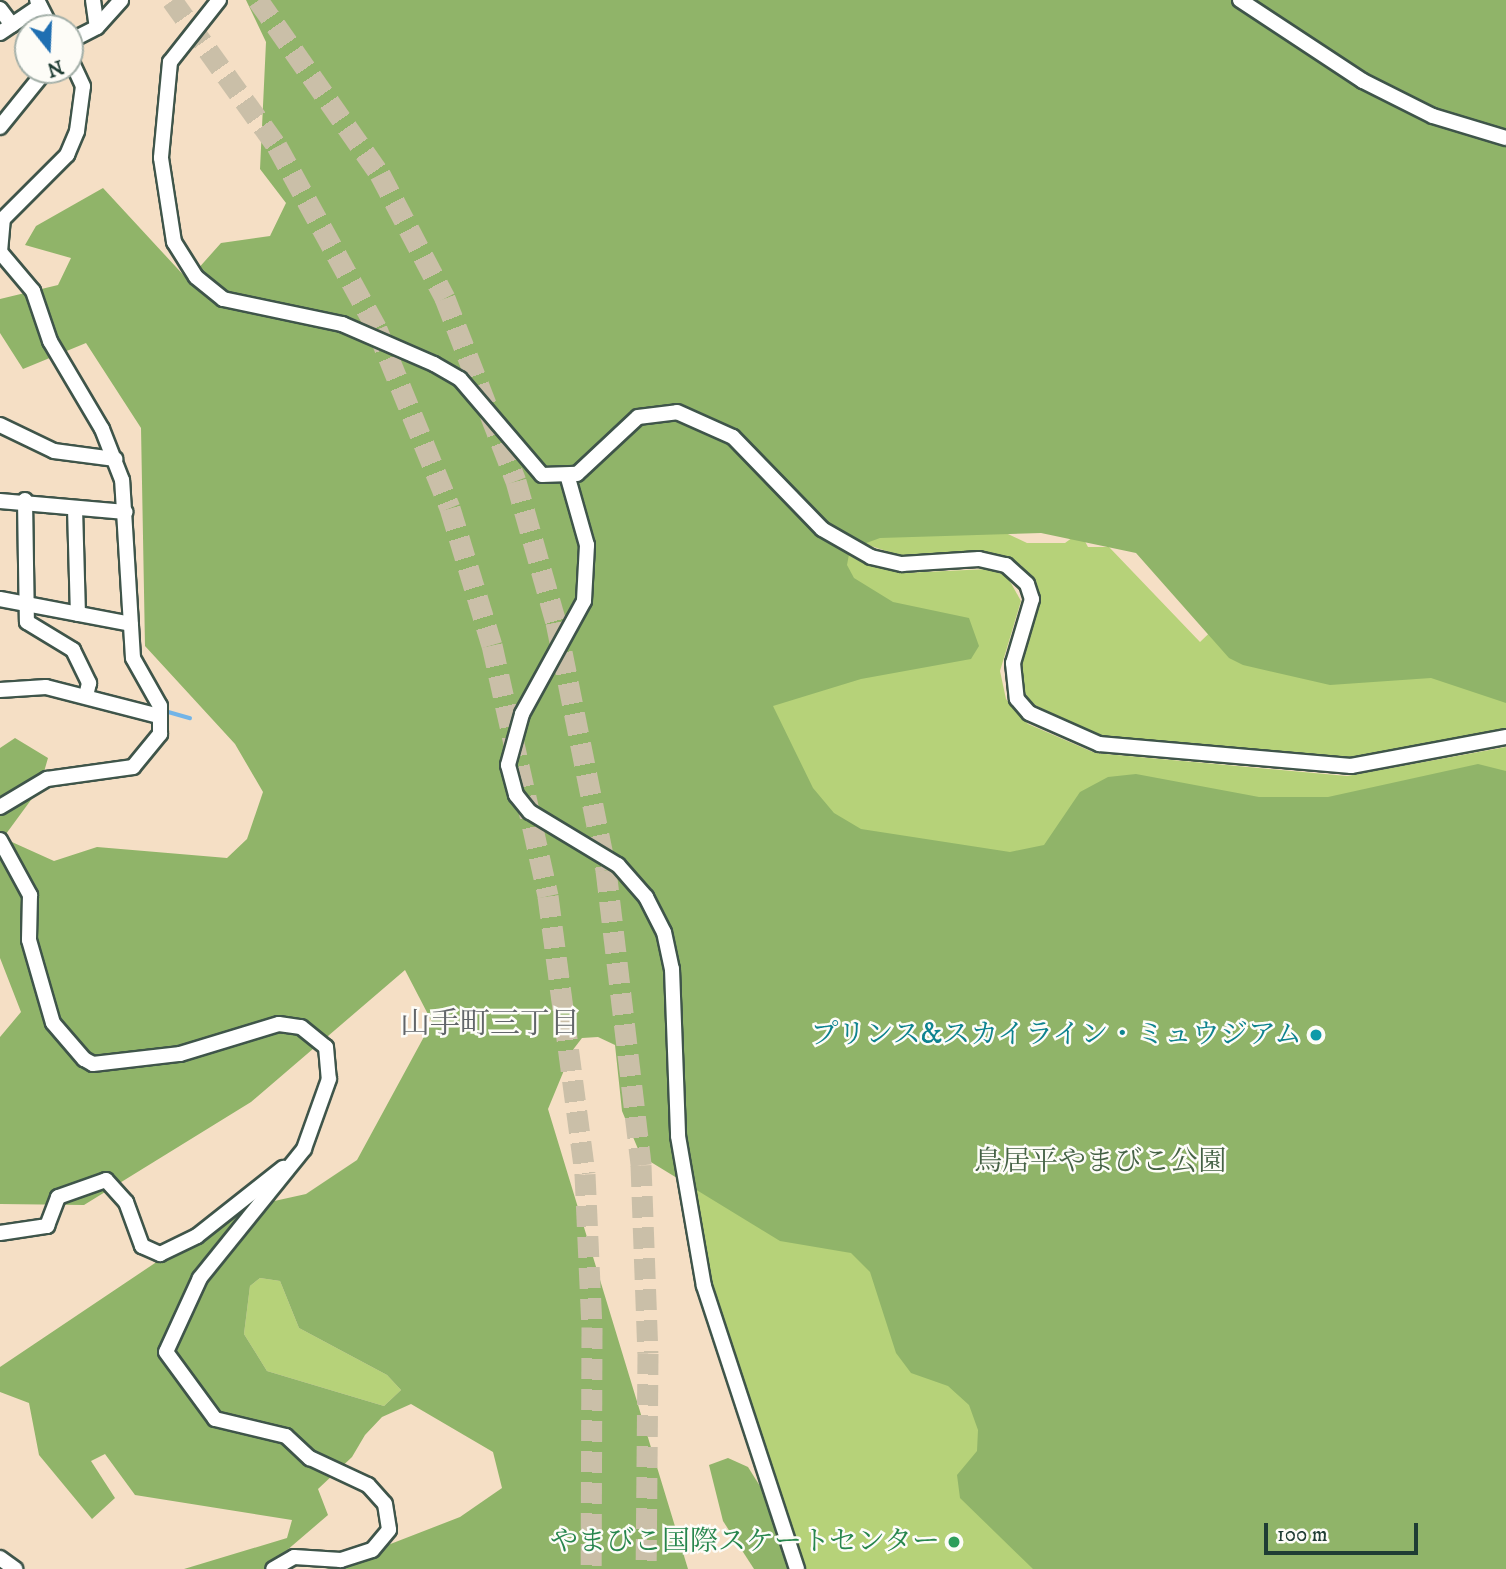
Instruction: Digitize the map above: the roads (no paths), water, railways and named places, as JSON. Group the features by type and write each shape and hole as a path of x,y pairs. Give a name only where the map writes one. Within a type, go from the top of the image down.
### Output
{"street":[{"path":"93,0 97,27"},
{"path":"84,34 97,27 121,0"},
{"path":"219,0 174,53 165,82 164,204 174,242 191,271 230,302 342,324 434,364 460,379 528,466 568,478"},
{"path":"1240,0 1363,81 1433,116 1506,138"},
{"path":"0,9 6,29 39,3"},
{"path":"0,127 35,84"},
{"path":"0,807 47,779 132,767 154,748 159,716 133,658 126,512 115,459 50,341 33,291 0,252 3,219 67,155 77,131 82,84"},
{"path":"568,478 638,417 677,412 733,437 822,529 870,557 902,565 979,559 1006,565 1027,584 1032,599 1013,663 1017,699 1029,713 1099,744 1351,766 1506,737"},
{"path":"0,425 54,451 115,459"},
{"path":"568,478 586,545 584,601 523,714 508,765 516,795 530,812 618,864 646,897 664,932 672,969 678,1136 704,1286 797,1569"},
{"path":"0,501 25,500 126,512"},
{"path":"25,500 26,603 32,629 73,650 89,683 86,696"},
{"path":"75,508 78,614"},
{"path":"0,599 131,624"},
{"path":"0,690 46,687 159,716"},
{"path":"0,840 26,886 29,940 54,1023 67,1044 93,1064 180,1054 279,1024 302,1027 316,1034 330,1060 320,1112 304,1149 200,1278 166,1352 215,1419 286,1436 310,1458 368,1485 385,1504 389,1530 372,1550 341,1560 294,1557 272,1569"},
{"path":"0,1233 47,1226 58,1197 106,1180 126,1202 142,1246 160,1254 197,1236 304,1149"},
{"path":"0,1559 15,1569"}],"waterway":[{"path":"165,711 190,718"}],"tunnel":[{"path":"172,0 277,146 377,329 450,508 492,645 548,896 585,1174 592,1327 591,1569"},
{"path":"258,0 380,174 445,298 516,481 556,622 606,870 641,1165 648,1353 646,1569"}],"place":[{"name":"プリンス&スカイライン・ミュウジアム","path":"1316,1035"},
{"name":"やまびこ国際スケートセンター","path":"954,1542"}],"district":[{"name":"山手町三丁目","path":"490,1025"}],"park label":[{"name":"鳥居平やまびこ公園","path":"1100,1162"}]}
